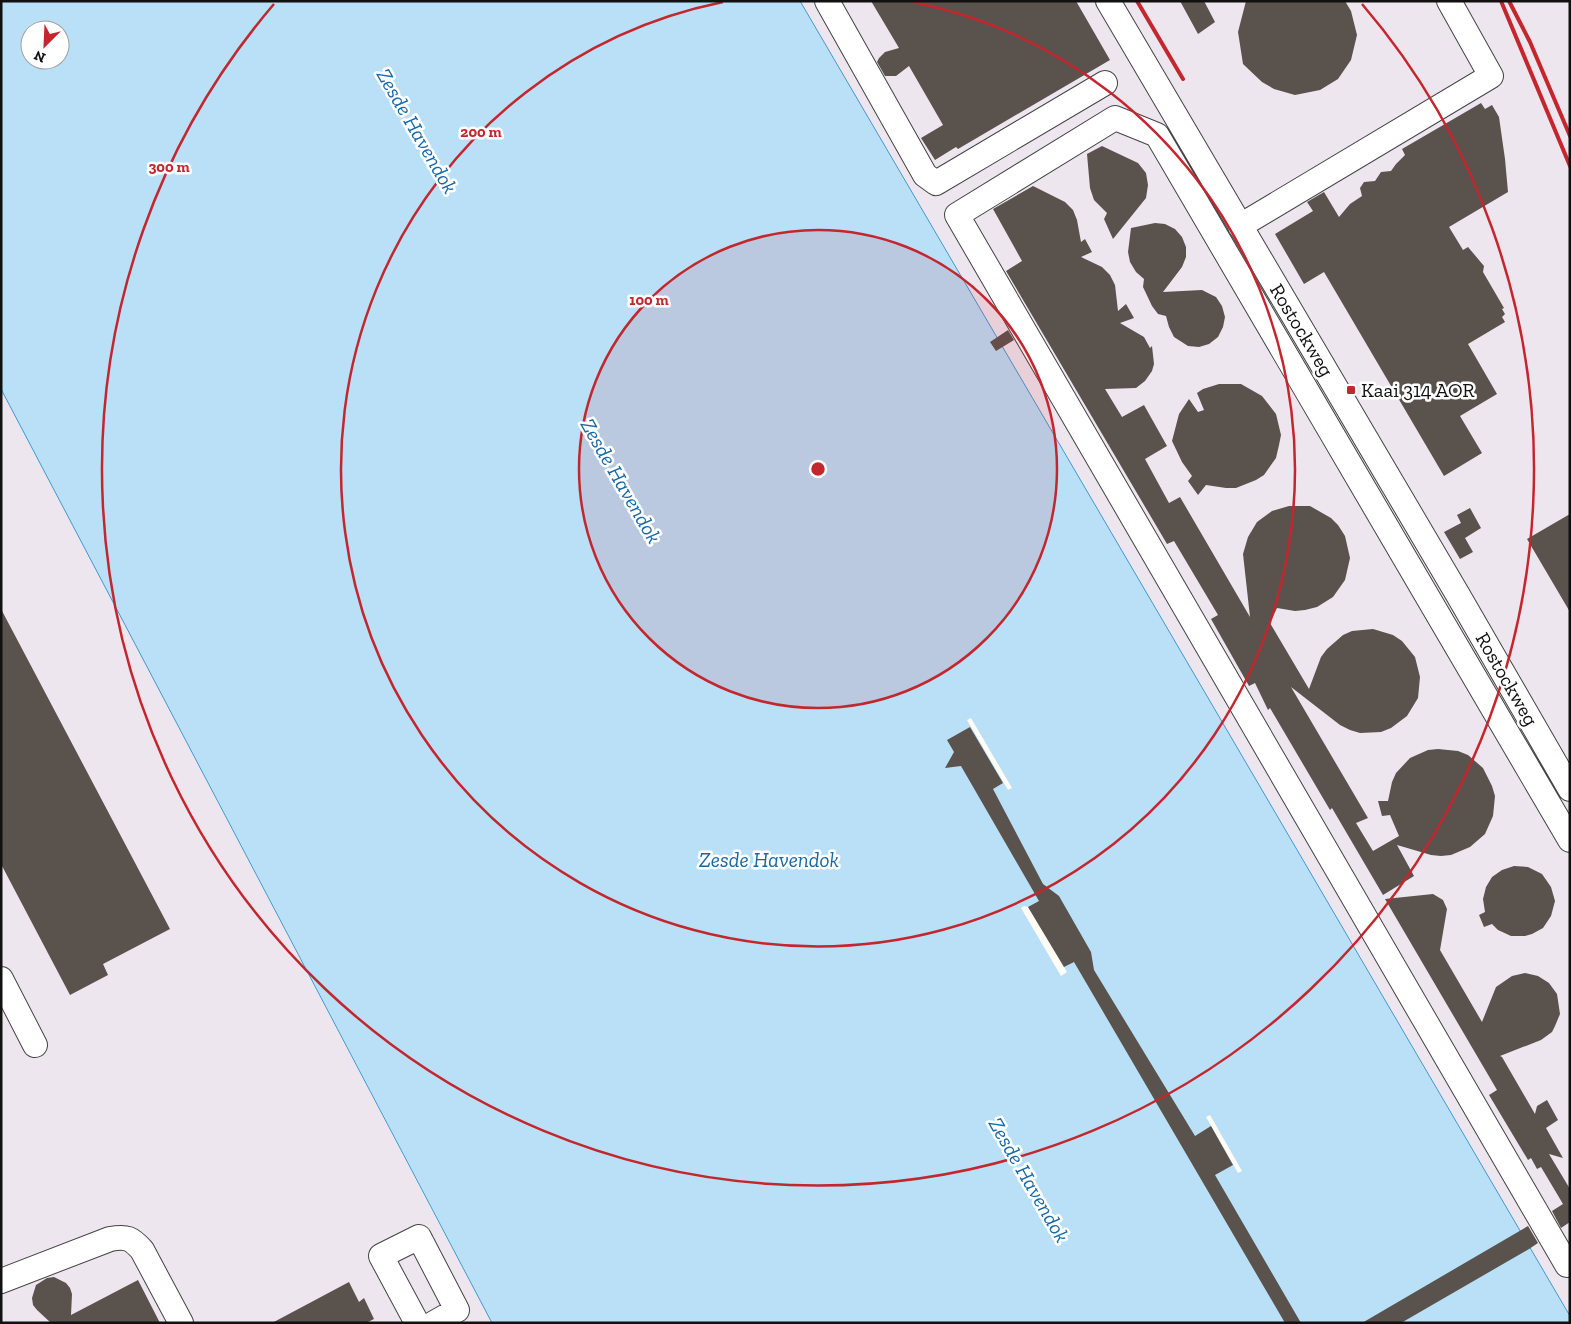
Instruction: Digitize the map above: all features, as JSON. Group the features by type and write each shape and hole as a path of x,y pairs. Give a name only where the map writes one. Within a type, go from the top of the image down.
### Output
{"street":[{"path":"827,1 926,175 936,183 1105,83"},
{"name":"Rostockweg","path":"1108,1 1458,594 1570,789"},
{"path":"1240,226 1491,76 1449,1"},
{"path":"1569,1266 957,215 1115,118 1157,134 1570,840"},
{"path":"1,979 36,1045"},
{"path":"1,1281 110,1239 123,1237 134,1241 142,1250 181,1323"},
{"path":"418,1323 381,1256 419,1237 457,1310 434,1323"}],"shaded area":[{"path":"800,1 1570,1 1570,1316"},
{"path":"1,389 436,1218 492,1323 1,1323"}],"water":[{"name":"Zesde Havendok","path":"1,1 800,1 1570,1316 1570,1323 492,1323 1,389"}],"pier":[{"path":"971,718 1012,788 1008,790 967,720"},
{"path":"1024,906 1028,907 1067,972 1061,976 1021,908"},
{"path":"1210,1115 1242,1171 1238,1173 1206,1117"}],"building":[{"path":"871,1 1076,1 1110,60 958,149 956,147 935,160 921,138 943,125 909,66 896,76 885,76 877,62 879,58 885,52 899,48"},
{"path":"1180,1 1204,1 1215,22 1198,34"},
{"path":"1246,1 1345,1 1351,11 1357,35 1351,60 1338,79 1320,90 1295,95 1274,89 1262,82 1243,64 1238,32"},
{"path":"1481,103 1485,109 1492,105 1499,117 1508,192 1449,227 1463,250 1468,247 1484,266 1483,272 1504,308 1502,309 1505,314 1502,317 1505,322 1468,344 1497,394 1460,416 1482,453 1444,476 1324,272 1304,284 1275,234 1313,211 1307,202 1324,192 1339,217 1350,204 1362,196 1360,188 1364,182 1375,181 1381,172 1391,171 1405,155 1402,149"},
{"path":"1102,146 1138,163 1146,173 1148,185 1146,198 1113,239 1104,219 1107,213 1094,200 1090,188 1087,154"},
{"path":"1033,186 1065,202 1073,210 1081,242 1085,239 1092,252 1081,257 1102,267 1110,275 1115,285 1118,311 1126,304 1134,318 1120,323 1144,337 1150,348 1152,346 1154,364 1152,371 1145,381 1136,388 1105,389 1122,417 1144,405 1167,446 1145,459 1169,503 1180,497 1250,617 1243,554 1248,537 1257,522 1272,511 1289,506 1310,506 1331,518 1338,525 1345,536 1350,558 1345,580 1333,597 1317,607 1305,610 1295,611 1277,608 1270,623 1309,689 1321,657 1343,635 1352,631 1373,629 1393,635 1402,641 1415,657 1420,677 1418,698 1407,716 1391,728 1381,732 1360,733 1340,725 1291,687 1368,818 1356,823 1373,851 1399,836 1390,815 1382,816 1378,801 1388,801 1396,773 1410,758 1428,750 1438,749 1458,751 1468,755 1483,768 1492,786 1495,796 1493,816 1485,834 1470,847 1451,855 1441,856 1397,845 1414,876 1383,895 1270,708 1268,710 1255,683 1249,686 1211,619 1218,615 1174,541 1167,544 1006,271 1022,261 993,209"},
{"path":"1155,223 1165,224 1175,229 1182,237 1186,247 1186,257 1182,267 1163,292 1202,290 1216,297 1222,306 1225,317 1223,327 1218,337 1209,344 1199,347 1188,346 1174,337 1166,316 1158,314 1152,306 1143,287 1144,279 1136,272 1130,262 1128,252 1131,228"},
{"path":"1008,330 1014,340 996,351 990,342"},
{"path":"1219,384 1241,384 1262,396 1276,414 1281,435 1276,458 1264,475 1236,488 1206,485 1198,495 1188,481 1192,476 1182,462 1172,441 1179,414 1189,399 1198,412 1204,410 1197,393"},
{"path":"1470,508 1481,528 1465,538 1473,552 1460,559 1444,532 1461,523 1457,515"},
{"path":"1570,514 1570,612 1527,539"},
{"path":"1,609 170,929 103,964 108,975 70,995 1,864"},
{"path":"970,727 1003,783 993,789 1043,884 1059,896 1091,952 1094,970 1195,1136 1211,1126 1233,1165 1215,1175 1301,1323 1285,1323 1074,962 1064,967 1028,907 1039,901 961,766 945,768 954,752 947,740"},
{"path":"1514,866 1528,867 1542,874 1551,887 1555,901 1551,916 1543,928 1525,936 1511,936 1498,930 1492,924 1484,927 1479,915 1485,912 1483,899 1486,887 1492,877 1502,870"},
{"path":"1433,894 1443,900 1447,909 1440,950 1482,1022 1496,987 1512,976 1525,973 1538,976 1549,983 1557,994 1560,1014 1552,1032 1541,1040 1500,1056 1535,1114 1537,1106 1547,1100 1558,1120 1546,1128 1563,1158 1549,1154 1570,1189 1570,1222 1561,1228 1552,1211 1563,1204 1541,1167 1537,1169 1531,1158 1528,1160 1489,1095 1497,1090 1385,899"},
{"path":"1528,1226 1538,1243 1529,1249 1401,1323 1362,1323"},
{"path":"54,1277 66,1283 70,1288 72,1294 71,1315 138,1280 160,1323 51,1323 33,1305 32,1298 36,1285 47,1278"},
{"path":"349,1282 359,1302 364,1298 374,1319 366,1323 272,1323"}],"railway":[{"path":"1137,1 1183,79"},
{"path":"1501,1 1570,166"},
{"path":"1509,1 1530,42 1570,136"}],"place":[{"name":"Kaai 314 AOR","path":"1351,390"}]}
